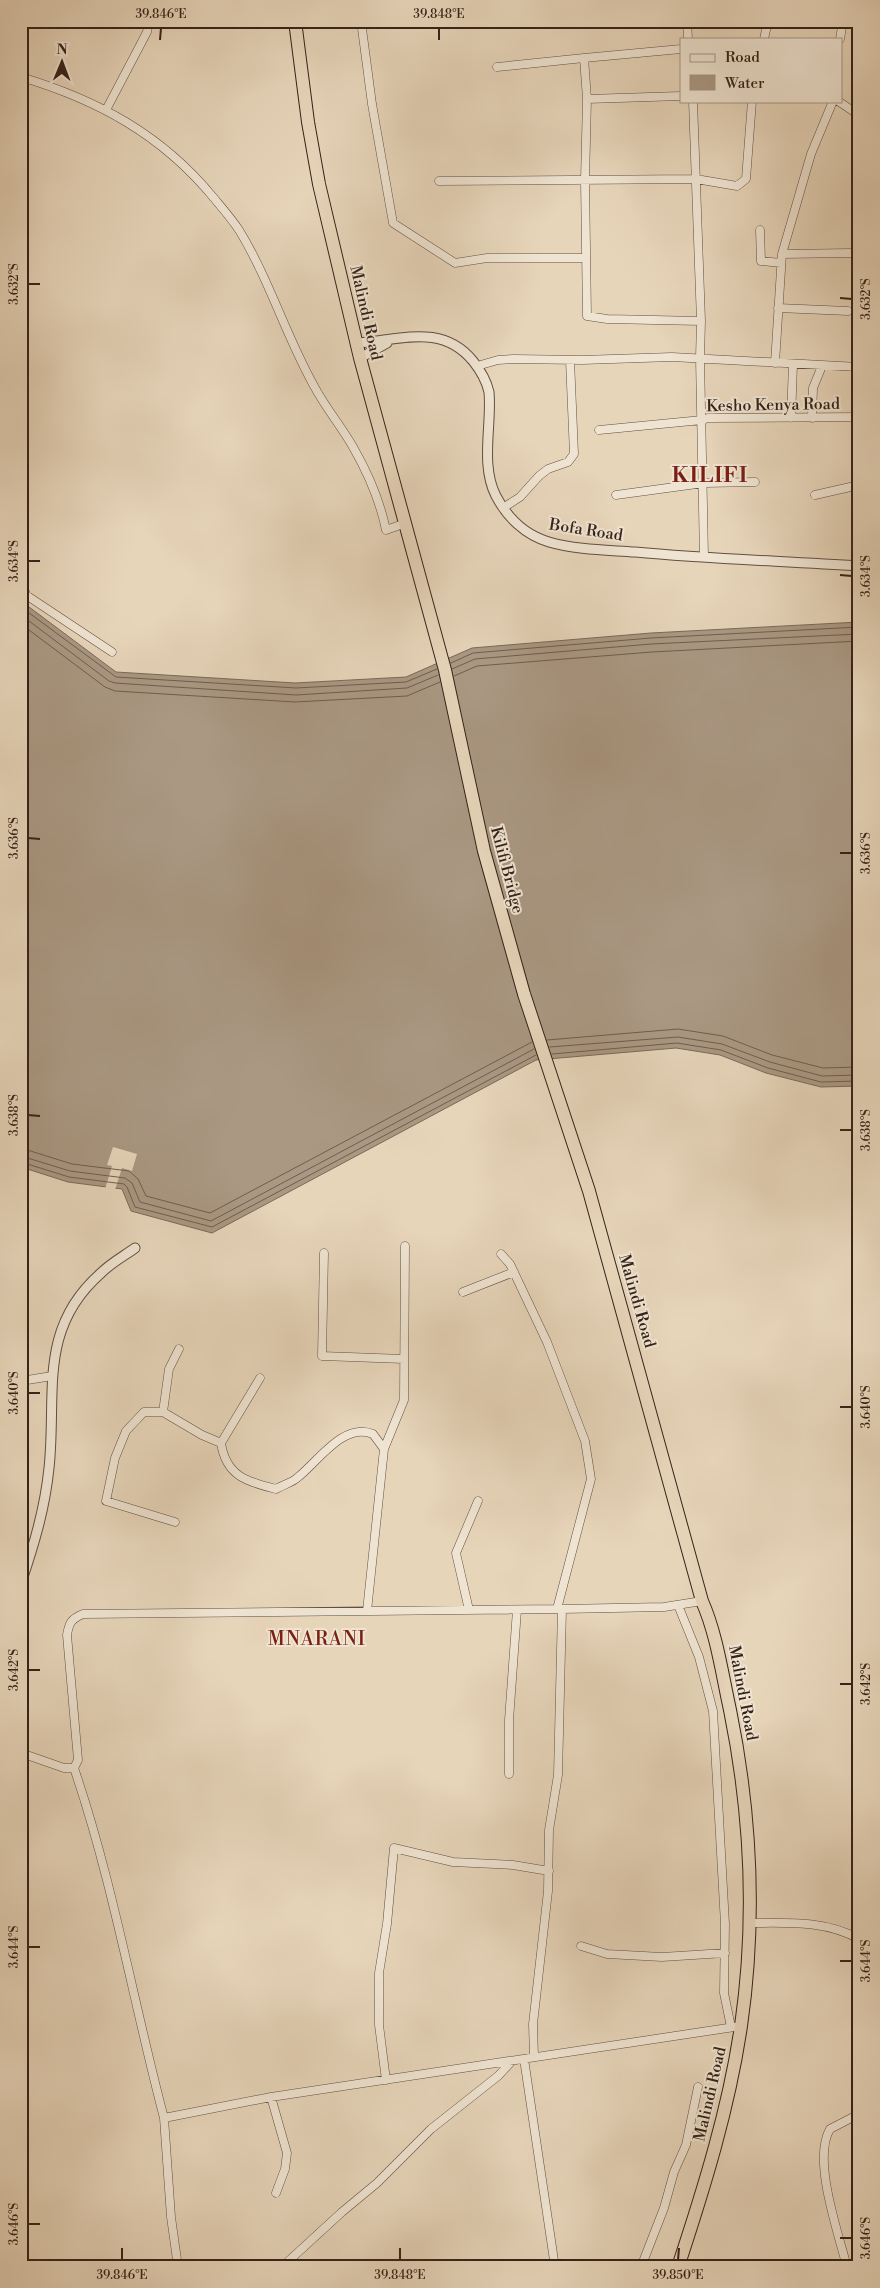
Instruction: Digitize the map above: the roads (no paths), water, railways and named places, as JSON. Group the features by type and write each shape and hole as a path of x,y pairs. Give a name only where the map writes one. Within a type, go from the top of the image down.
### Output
{"highway":[{"name":"Malindi Road","path":"294,21 319,184 360,358 427,608"},
{"name":"Kilifi Bridge","path":"427,608 445,670 484,851 524,994 572,1136"},
{"name":"Malindi Road","path":"572,1136 623,1309 702,1601 716,1643 743,1778 749,1923 729,2090 712,2155 678,2267"}],"street":[{"path":"106,110 143,39 149,21"},
{"path":"361,21 372,104 393,223 455,263 487,258 586,258"},
{"path":"687,21 688,38"},
{"path":"764,38 768,21"},
{"path":"840,38 843,21"},
{"path":"497,67 680,48"},
{"path":"584,58 588,99 585,180 587,314 589,318 701,321"},
{"path":"21,77 55,87 106,110 147,134 192,171 238,229 310,379 353,446 381,509 386,530 403,524"},
{"path":"588,99 680,96"},
{"path":"693,102 701,321 704,557"},
{"path":"439,181 696,179 736,186 746,179 752,102"},
{"path":"775,363 782,254 794,204 811,154 833,102"},
{"path":"840,102 859,115"},
{"path":"760,230 761,261 781,263"},
{"path":"782,254 851,253"},
{"path":"778,308 848,312"},
{"name":"Bofa Road","path":"357,343 418,335 431,336 445,340 465,352 487,381 489,392 487,462 495,495 514,522 535,536 549,542 613,550 859,566"},
{"name":"Bofa Road","path":"360,358 393,339"},
{"path":"477,366 514,358 570,360 700,358 859,367"},
{"path":"503,508 520,497 548,469 568,462 574,454 576,448 571,402 570,360"},
{"path":"791,418 793,364"},
{"path":"812,418 813,388 822,366"},
{"name":"Kesho Kenya Road","path":"599,430 708,418 859,418"},
{"path":"616,495 704,482 755,482"},
{"path":"815,495 859,485"},
{"path":"21,579 26,595 112,652"},
{"path":"367,1611 384,1449 404,1400 405,1246"},
{"path":"21,1583 39,1529 49,1470 52,1376 56,1344 70,1310 101,1272 135,1248"},
{"path":"324,1253 322,1356 404,1359"},
{"path":"501,1254 514,1272 547,1342 586,1441 591,1479 560,1609 558,1775 549,1830 546,1915 533,2024 534,2057"},
{"path":"463,1292 484,1286 514,1272"},
{"path":"163,1412 169,1369 179,1349"},
{"path":"21,1381 52,1376"},
{"path":"260,1378 221,1443 223,1453 241,1478 276,1489 295,1479 340,1440 357,1431 373,1434 384,1449"},
{"path":"175,1522 106,1501 115,1458 126,1431 144,1412 163,1412 202,1435 221,1443"},
{"path":"469,1610 456,1552 478,1501"},
{"path":"178,2267 164,2118 119,1926 89,1813 74,1768 78,1760 67,1635 70,1622 74,1618 93,1614 517,1610 678,1605 702,1601"},
{"path":"164,2118 271,2097 736,2027 724,1993 717,1748 713,1710 699,1657 678,1605"},
{"path":"509,1774 509,1720 517,1610"},
{"path":"21,1753 64,1768 74,1768"},
{"path":"386,2080 379,2026 379,1973 388,1914 394,1848 453,1862 497,1864 549,1871"},
{"path":"749,1923 820,1925 843,1931 859,1939"},
{"path":"581,1946 607,1954 662,1957 724,1953"},
{"path":"524,2059 555,2267"},
{"path":"282,2267 335,2218 377,2183 431,2129 498,2076 512,2061"},
{"path":"641,2267 664,2208 674,2172 684,2152 698,2087"},
{"path":"271,2097 287,2153 286,2169 276,2193"},
{"path":"847,2267 823,2167 824,2145 830,2129 859,2114"}],"water":[{"path":"21,601 116,672 295,683 406,677 472,648 651,633 859,622 859,1086 821,1087 766,1073 720,1055 676,1048 536,1060 212,1233 131,1211 122,1189 68,1182 21,1167"}],"district":[{"name":"KILIFI","path":"710,476"},
{"name":"MNARANI","path":"317,1639"}]}
